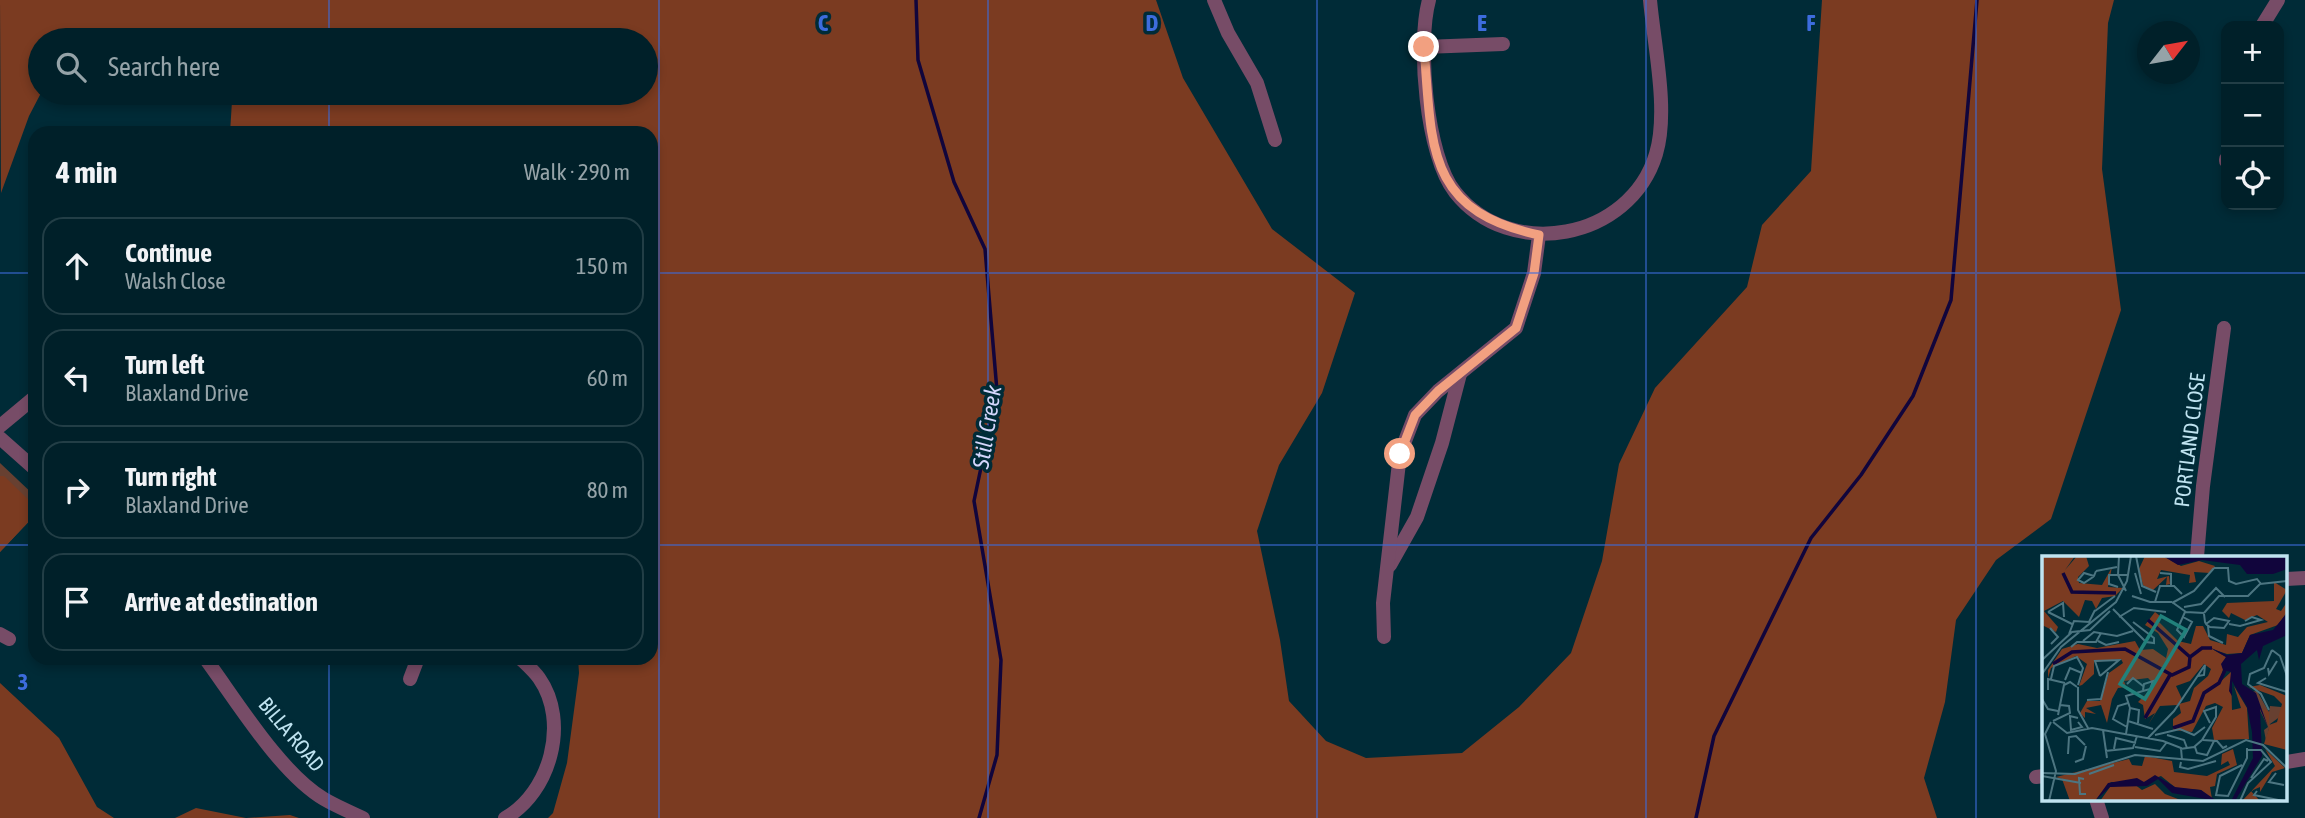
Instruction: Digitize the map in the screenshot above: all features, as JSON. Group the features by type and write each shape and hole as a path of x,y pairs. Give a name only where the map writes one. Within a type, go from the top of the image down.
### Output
{"street":[{"path":"1214,0 1228,33 1257,83 1275,140"},
{"path":"1429,0 1424,47 1432,138 1441,168 1454,191 1478,215 1505,228 1539,235 1569,233 1597,223 1618,210 1651,170 1661,127 1650,0"},
{"path":"2265,21 2278,0"},
{"path":"1424,47 1503,44"},
{"path":"1384,637 1382,603 1400,454 1415,415 1516,328 1534,273 1539,235"},
{"name":"PORTLAND CLOSE","path":"2197,556 2203,486 2224,328"},
{"path":"1386,573 1417,517 1442,443 1460,374"},
{"path":"0,426 28,403"},
{"path":"0,438 28,463"},
{"name":"BILLA ROAD","path":"210,665 269,746 303,783 323,799 363,818"},
{"path":"410,679 415,665"},
{"path":"505,818 534,794 551,761 552,711 540,679 527,665"},
{"path":"2096,800 2102,818"}],"shaded area":[{"path":"0,0 1156,0 1183,78 1272,229 1355,293 1322,393 1279,465 1257,531 1280,640 1289,701 1326,741 1366,758 1462,753 1519,707 1571,653 1602,561 1619,464 1655,388 1747,287 1762,225 1811,171 1822,0 2114,0 2108,23 2102,169 2121,310 2051,519 1996,560 1956,620 1945,702 1924,778 1937,818 548,818 553,813 567,763 578,665 658,665 658,126 230,126 232,105 658,105 658,28 28,28 28,105 35,105 1,193"},
{"path":"0,463 28,489 28,522 0,552"},
{"path":"0,476 4,476 28,499 28,522 0,552"},
{"path":"0,683 59,738 97,807 114,818 0,818"},
{"path":"196,808 246,818 175,818"},
{"path":"290,815 299,818 246,818"}],"waterway":[{"name":"Still Creek","path":"916,0 918,60 954,182 985,249 997,391 974,501 1001,660 997,755 979,818"},
{"path":"1696,818 1714,736 1811,538 1861,475 1913,396 1951,300 1977,0"}],"route":[{"path":"1400,454 1415,415 1438,391 1516,328 1534,273 1539,235 1505,228 1478,215 1454,191 1441,168 1432,138 1424,47"}]}
